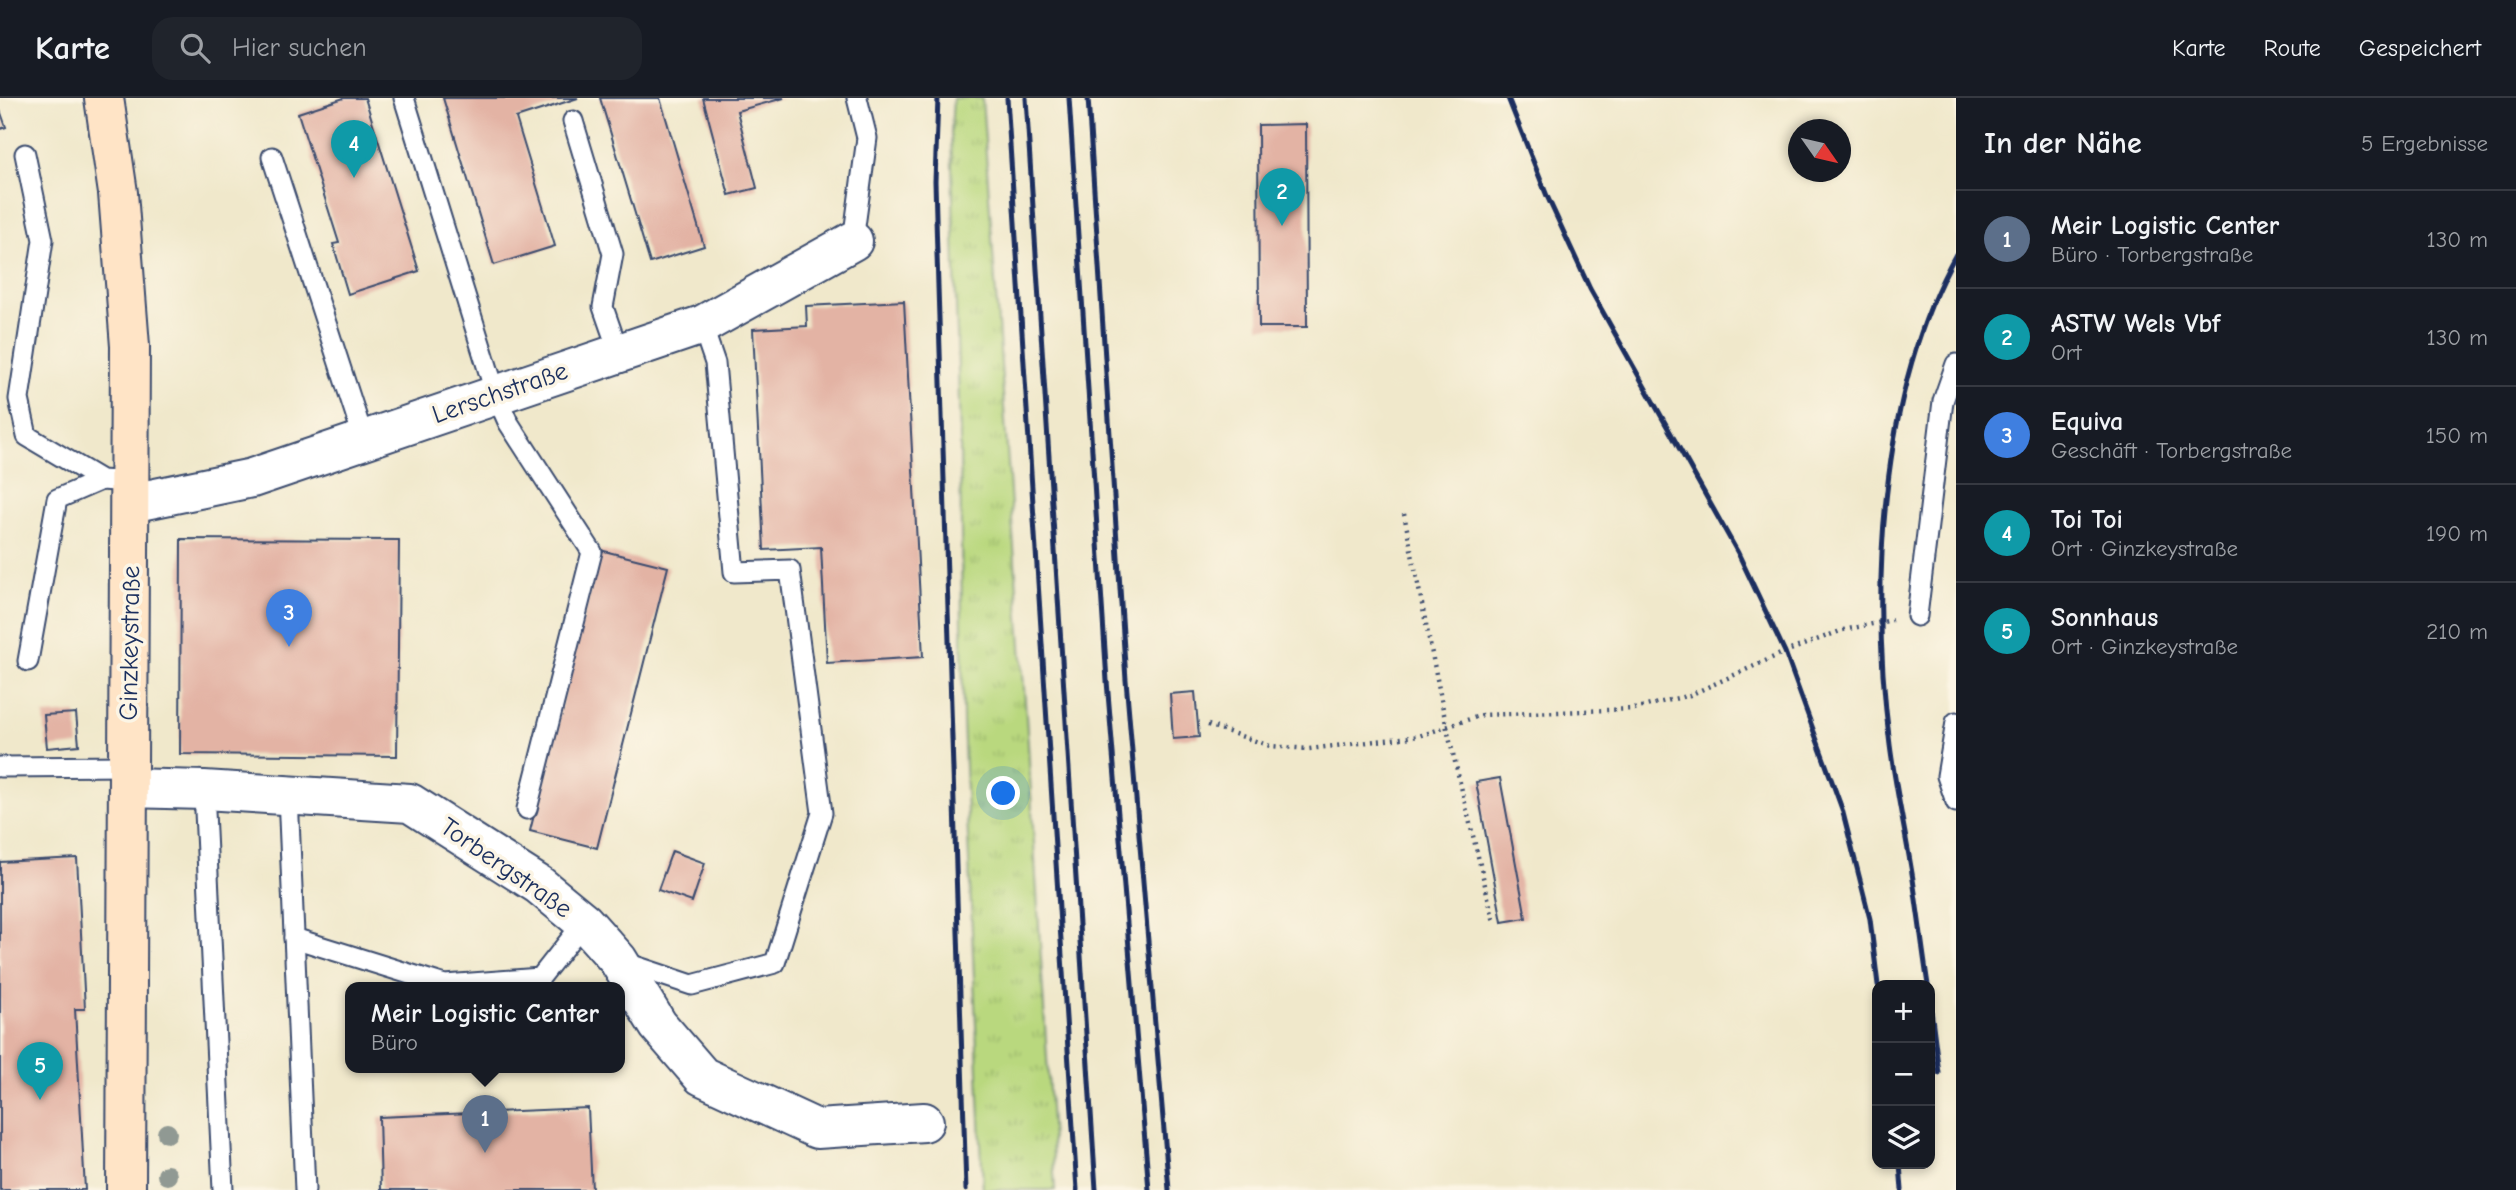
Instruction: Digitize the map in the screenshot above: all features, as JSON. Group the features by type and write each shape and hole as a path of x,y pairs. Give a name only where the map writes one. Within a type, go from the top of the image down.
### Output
{"street":[{"name":"Ginzkeystraße","path":"104,98 118,192 129,333 121,488 128,777 126,1190"},
{"name":"Lerschstraße","path":"121,488 252,478 702,324 853,241"},
{"name":"Torbergstraße","path":"128,777 204,790 410,803 539,885 584,922 618,960 658,1024 702,1076 817,1129 925,1122"}],"lane":[{"path":"404,98 496,395 508,422 592,552 527,809"},
{"path":"853,241 867,138 857,98"},
{"path":"573,121 613,254 603,307 619,353"},
{"path":"25,154 43,240 19,399 27,436 121,488"},
{"path":"272,157 364,440"},
{"path":"618,960 692,985 775,963 822,813 790,570 734,572 715,363 702,324"},
{"path":"1917,616 1942,401 1956,364"},
{"path":"28,661 57,499 121,488"},
{"path":"1956,722 1947,776 1956,802"},
{"path":"0,768 128,777"},
{"path":"204,790 223,1190"},
{"path":"288,794 305,1190"},
{"path":"486,982 540,978 584,922"},
{"path":"294,938 435,982"}],"path":[{"path":"1404,514 1447,729 1494,922"},
{"path":"1208,725 1270,746 1309,749 1419,736 1447,729 1482,715 1634,709 1690,695 1785,652 1843,630 1876,621 1917,616"}],"green space":[{"path":"953,98 982,98 1028,744 1055,1190 983,1190 963,720 960,438 951,133"}],"building":[{"path":"344,98 365,98 419,271 348,294 333,244 339,243 298,113"},
{"path":"443,98 578,98 516,118 555,246 494,265"},
{"path":"600,98 660,98 704,246 650,263"},
{"path":"703,98 784,98 737,111 757,188 729,195"},
{"path":"0,110 6,127 0,129"},
{"path":"1306,124 1307,327 1259,327 1258,125"},
{"path":"904,301 923,657 827,663 821,547 764,550 753,329 807,326 806,306"},
{"path":"181,539 399,540 397,756 180,754"},
{"path":"600,550 668,567 597,848 530,831"},
{"path":"1195,692 1199,737 1173,739 1170,694"},
{"path":"76,713 79,745 47,748 44,715"},
{"path":"1500,778 1526,918 1502,922 1476,782"},
{"path":"672,851 705,863 692,902 658,890"},
{"path":"77,858 85,1009 75,1009 85,1190 0,1190 0,862"},
{"path":"588,1108 592,1190 381,1190 379,1117"}],"railway":[{"path":"938,98 935,181 966,1190"},
{"path":"1007,98 1077,1190"},
{"path":"1026,98 1096,1190"},
{"path":"1069,98 1107,681 1149,1190"},
{"path":"1088,98 1126,680 1169,1190"},
{"path":"1508,98 1547,196 1590,289 1738,553 1785,652 1842,809 1870,919 1877,980"},
{"path":"1927,980 1890,745 1881,623 1882,559 1896,430 1910,367 1930,308 1956,254"},
{"path":"1935,1041 1939,1073"},
{"path":"1900,1169 1902,1190"}],"place":[{"name":"Toi Toi","path":"354,178"},
{"name":"ASTW Wels Vbf","path":"1282,226"},
{"name":"Equiva","path":"289,647"},
{"name":"Sonnhaus","path":"40,1100"},
{"name":"Meir Logistic Center","path":"485,1153"}]}
